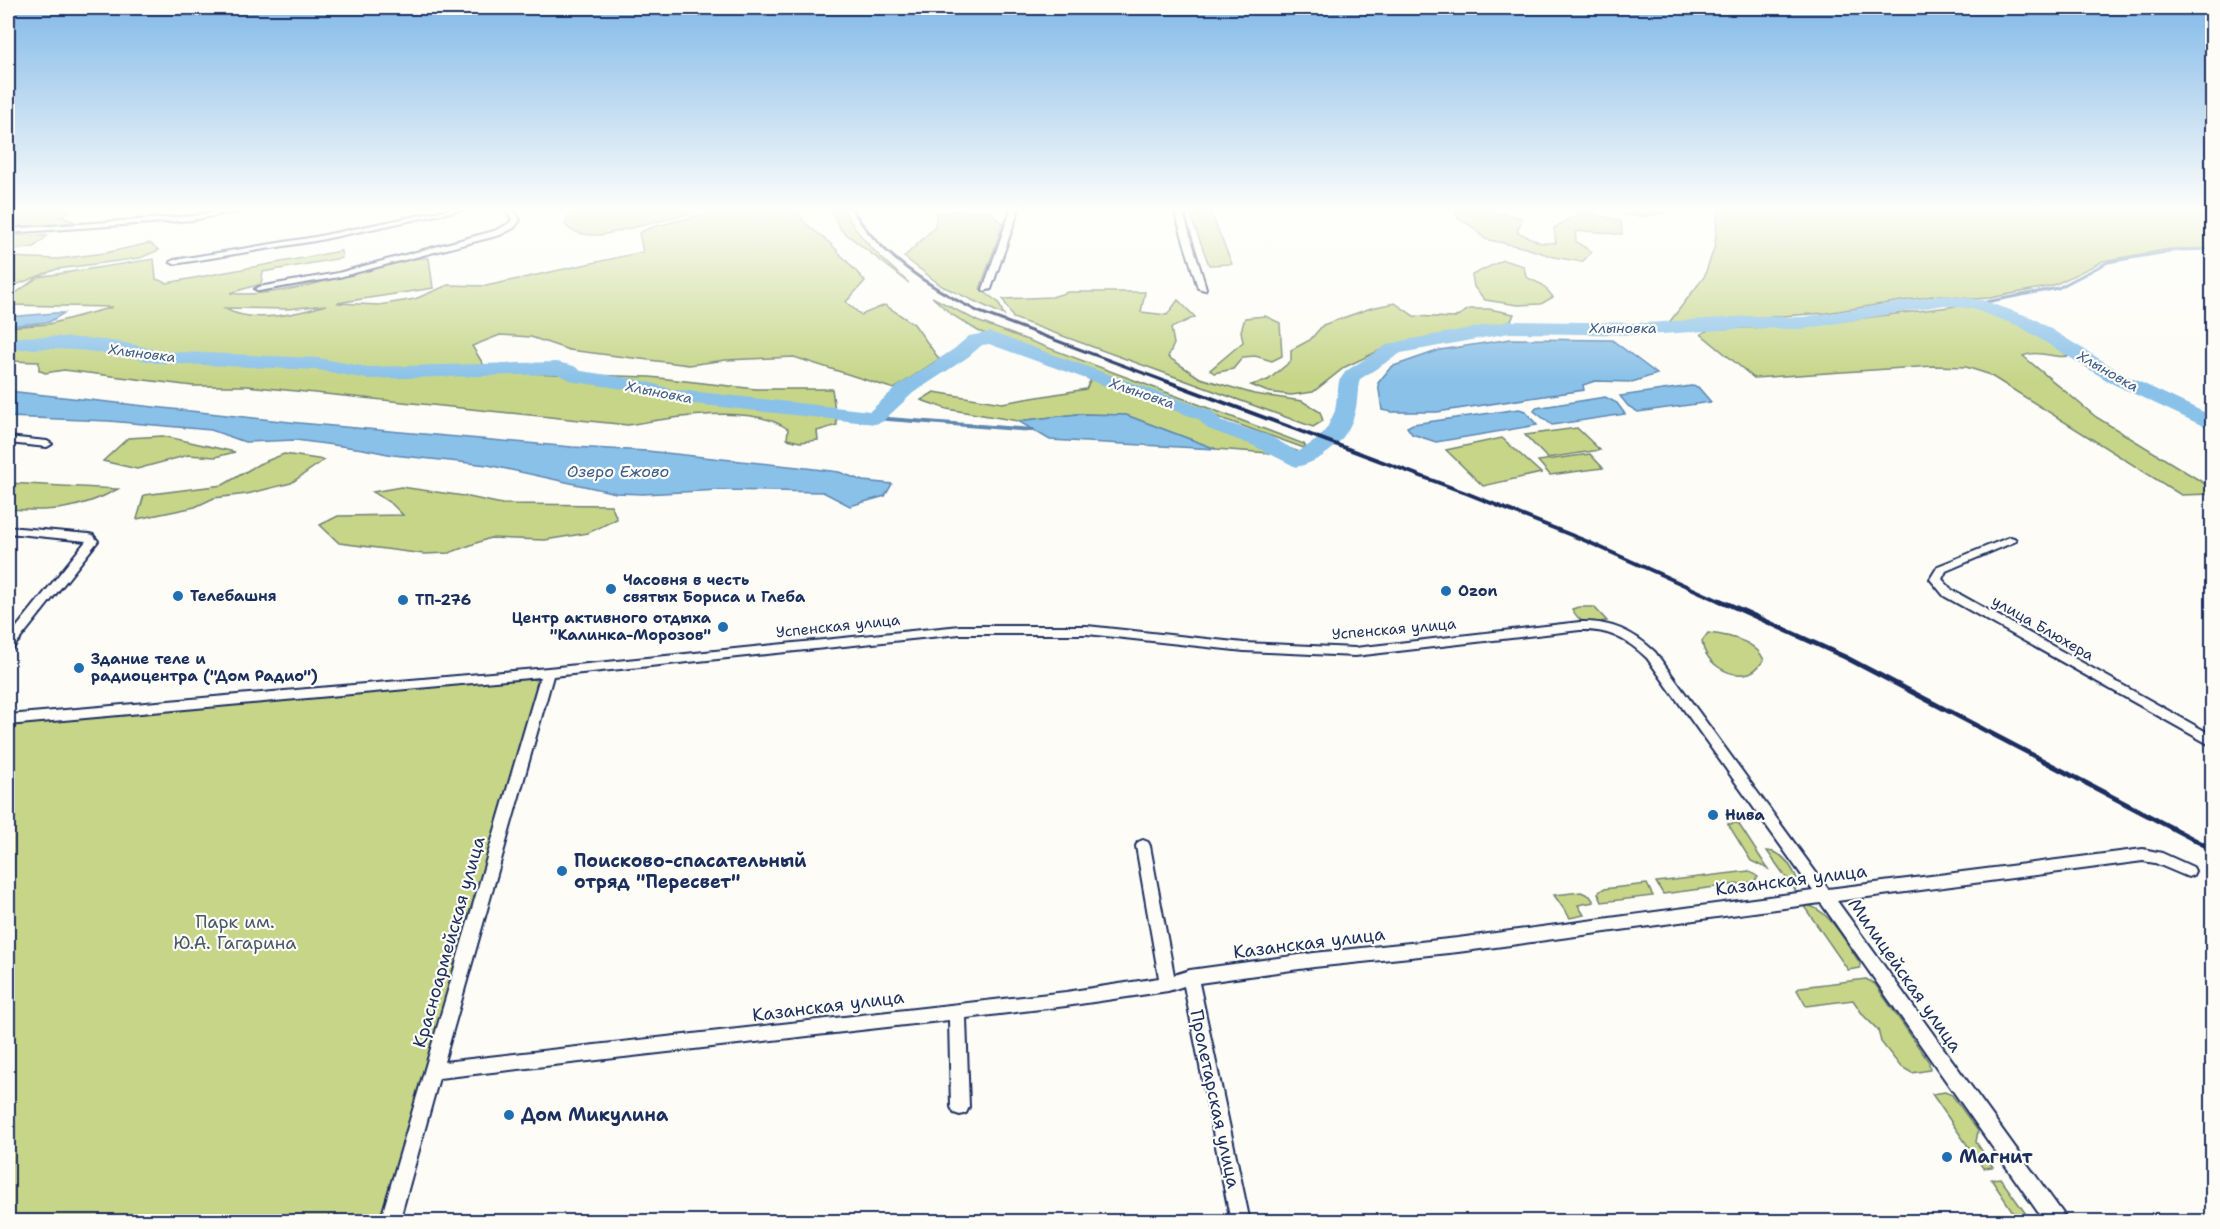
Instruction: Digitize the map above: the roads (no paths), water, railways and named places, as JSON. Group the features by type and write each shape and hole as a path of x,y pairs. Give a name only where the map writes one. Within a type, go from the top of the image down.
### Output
{"street":[{"path":"259,289 339,275 372,266"},
{"path":"987,289 995,266"},
{"path":"1195,266 1202,288"},
{"path":"8,440 47,444"},
{"path":"8,530 89,537 92,541 89,548 8,646"},
{"name":"улица Блюхера","path":"2010,540 1942,569 1936,579 1948,593 2212,741"},
{"name":"Успенская улица","path":"8,720 548,672 982,629 1087,630 1244,647 1355,652 1593,625 1628,635 1648,651 1659,664"},
{"name":"Милицейская улица","path":"1659,664 2057,1221"},
{"name":"Красноармейская улица","path":"388,1221 548,672"},
{"path":"1143,846 1168,984"},
{"name":"Казанская улица","path":"432,1071 1168,984 1190,977 1314,960 1458,945 2143,855 2157,857 2188,871"},
{"name":"Пролетарская улица","path":"1190,977 1241,1221"},
{"path":"957,1010 960,1107"}],"water":[{"path":"64,313 49,322 8,326 8,317"},
{"path":"1511,339 1612,340 1657,374 1632,382 1595,381 1583,385 1584,390 1437,412 1382,410 1378,383 1391,367 1440,350"},
{"path":"1698,387 1711,402 1638,412 1628,406 1620,396"},
{"name":"Озеро Ежово","path":"8,391 299,423 572,447 647,451 839,472 863,481 892,484 885,496 850,506 823,492 720,490 616,493 488,465 393,455 296,440 245,442 211,430 109,421 8,417"},
{"path":"1605,397 1617,403 1625,414 1552,425 1534,411 1536,408"},
{"path":"1519,409 1525,411 1537,425 1436,442 1412,434 1407,427 1413,424"},
{"path":"1078,414 1126,415 1216,449 1050,440 1018,421"}],"waterway":[{"path":"1976,304 2058,288 2100,266"},
{"name":"Хлыновка","path":"8,344 27,342 92,346 138,351 156,357 318,364 367,373 557,368 567,370 575,376 641,386 667,395 875,418 906,389 961,353 976,340 990,338 1205,415 1215,425 1260,440 1296,460 1307,457 1326,444 1338,429 1345,411 1349,381 1353,375 1394,349 1406,346 1509,327 1647,329 1751,322 1803,323 1944,300 1976,304 2026,322 2120,380 2212,424"},
{"path":"875,418 1033,430"}],"railway":[{"path":"905,266 941,291 977,311 1170,383"},
{"path":"1166,381 1466,493 1586,541 1722,602"},
{"path":"1719,600 1845,657 2212,849"}],"place":[{"name":"Часовня в честь святых Бориса и Глеба","path":"611,589"},
{"name":"Ozon","path":"1446,591"},
{"name":"Телебашня","path":"178,596"},
{"name":"ТП-276","path":"403,600"},
{"name":"Центр активного отдыха \"Калинка-Морозов\"","path":"723,627"},
{"name":"Здание теле и радиоцентра (\"Дом Радио\")","path":"79,668"},
{"name":"Нива","path":"1713,815"},
{"name":"Поисково-спасательный отряд \"Пересвет\"","path":"562,871"},
{"name":"Дом Микулина","path":"509,1115"},
{"name":"Магнит","path":"1947,1157"}],"park label":[{"name":"Парк им. Ю.А. Гагарина","path":"235,932"}]}
